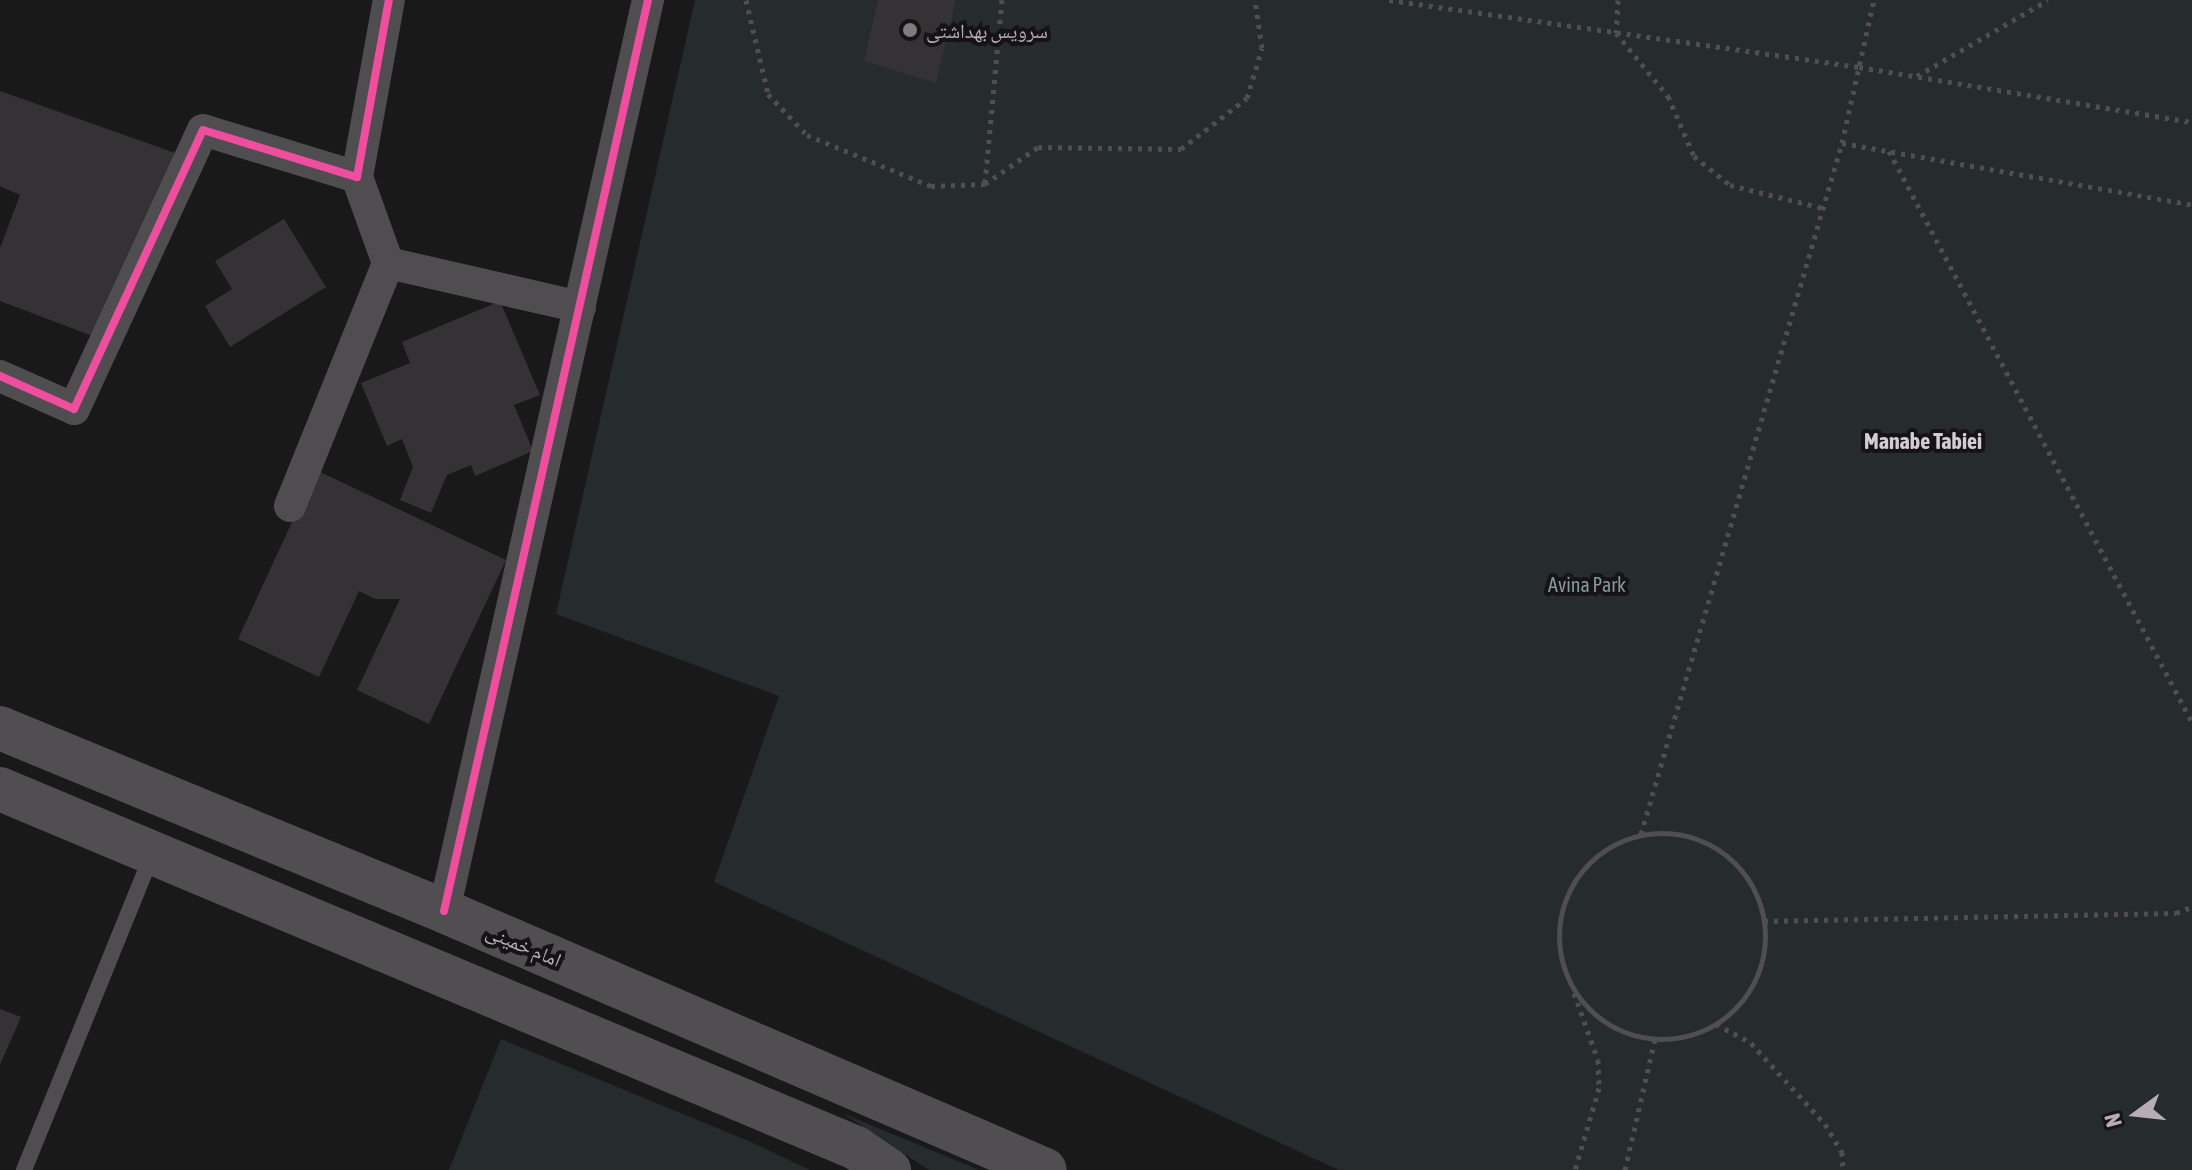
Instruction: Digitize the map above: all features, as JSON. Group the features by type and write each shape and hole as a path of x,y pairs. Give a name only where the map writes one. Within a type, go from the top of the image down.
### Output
{"main road":[{"name":"امام خمینی","path":"0,728 444,911 1045,1170"},
{"path":"0,789 856,1148 889,1170"}],"street":[{"path":"290,506 388,263 357,177 389,0"},
{"path":"444,911 648,0"},
{"path":"0,376 74,409 203,130 357,177"},
{"path":"388,263 580,307"}],"lane":[{"path":"24,1170 152,852"}],"path":[{"path":"746,0 768,94 807,135 931,186 985,184 1038,147 1181,149 1247,98 1262,48 1255,0"},
{"path":"985,184 1002,0"},
{"path":"1389,0 1859,67 2192,122"},
{"path":"1618,0 1616,33 1668,96 1694,156 1730,185 1823,208"},
{"path":"1641,834 1842,143 1874,0"},
{"path":"1917,77 2048,0"},
{"path":"1842,143 2192,205"},
{"path":"1889,151 2192,722"},
{"path":"1570,985 1593,1013 1612,1025 1655,1039 1687,1036 1716,1024 1738,1005 1755,980 1764,951 1764,921 1754,888 1734,861 1706,842 1685,836 1641,834 1605,848 1577,875 1561,910 1559,948 1570,985 1588,1022 1599,1088 1575,1170"},
{"path":"1764,921 2176,913 2192,907"},
{"path":"1716,1024 1751,1043 1825,1124 1842,1152 1843,1170"},
{"path":"1625,1170 1655,1039"}],"green space":[{"name":"Avina Park","path":"695,0 2192,0 2192,1170 1339,1170 714,882 779,696 556,614"},
{"path":"501,1039 751,1142 810,1170 449,1170"},
{"path":"842,1113 979,1170 929,1170"}],"building":[{"name":"سرویس بهداشتی","path":"878,0 956,0 936,83 864,61"},
{"path":"0,91 195,160 111,343 0,301 0,248 20,195 0,186"},
{"path":"284,219 326,287 230,347 205,306 232,289 215,261"},
{"path":"500,301 540,395 514,405 533,451 475,476 471,465 447,475 431,513 400,500 413,467 402,439 387,446 361,383 410,363 402,342"},
{"path":"316,470 506,560 429,724 357,690 400,599 375,599 359,591 319,677 238,639"},
{"path":"0,1009 21,1017 0,1065"}],"cycle path":[{"path":"0,376 74,409 203,130 357,177 389,0"},
{"path":"444,911 648,0"}],"place":[{"name":"سرویس بهداشتی","path":"910,30"}],"district":[{"name":"Manabe Tabiei","path":"1923,442"}]}
